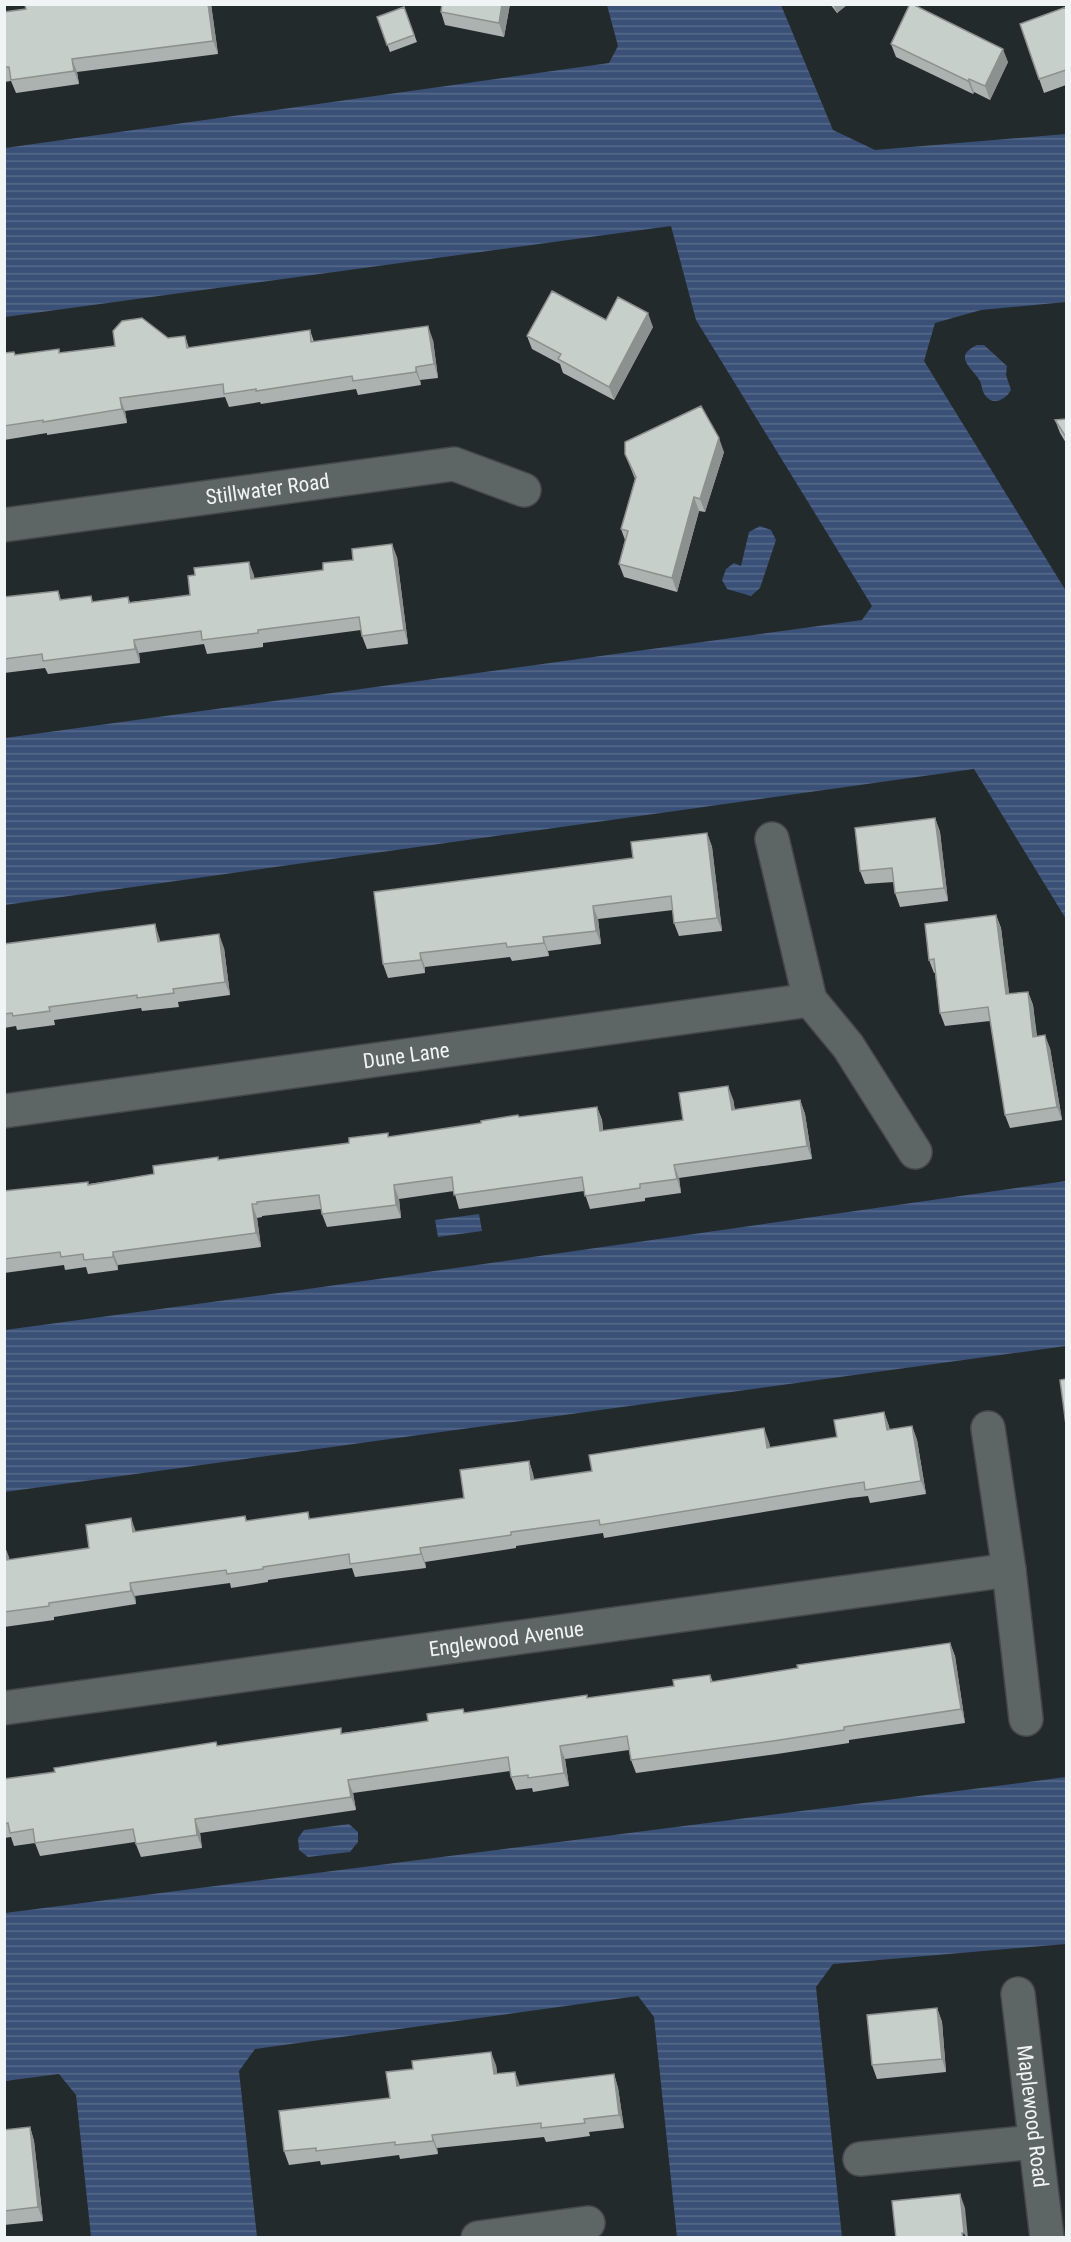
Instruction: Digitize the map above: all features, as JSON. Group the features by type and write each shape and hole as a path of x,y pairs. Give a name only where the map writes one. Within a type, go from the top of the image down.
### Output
{"street":[{"name":"Stillwater Road","path":"4,525 454,464 524,490"},
{"path":"772,839 810,1000 848,1046 915,1152"},
{"name":"Dune Lane","path":"4,1111 810,1000"},
{"path":"988,1428 1009,1570 1026,1719"},
{"name":"Englewood Avenue","path":"4,1708 1009,1570"},
{"name":"Maplewood Road","path":"1018,1994 1047,2238"},
{"path":"860,2159 1035,2142"},
{"path":"478,2238 588,2223"}],"water":[{"path":"607,5 781,5 833,130 875,150 1066,134 1066,302 981,310 935,323 924,361 1066,591 1066,919 974,769 5,905 5,738 862,620 872,606 696,320 671,226 5,317 5,148 609,63 618,46"},
{"path":"977,345 984,345 1007,366 1006,375 1011,390 999,400 988,399 980,381 966,362 966,354"},
{"path":"760,526 771,530 776,540 760,588 751,596 727,589 722,580 726,569 734,563 741,566 749,532"},
{"path":"1066,1181 1066,1346 5,1492 5,1330"},
{"path":"479,1214 482,1231 438,1237 435,1220"},
{"path":"1066,1777 1066,1944 833,1964 816,1987 842,2237 677,2237 654,2017 638,1996 255,2049 239,2071 257,2237 91,2237 76,2095 59,2074 5,2081 5,1913"},
{"path":"349,1824 358,1832 358,1842 350,1852 308,1857 299,1850 298,1838 304,1830"}],"building":[{"path":"208,4 213,41 72,59 74,71 11,80 9,67 4,67 4,12 26,9 25,5"},
{"path":"442,4 502,4 499,23 441,12"},
{"path":"910,4 1003,49 985,86 969,79 968,81 891,44"},
{"path":"404,7 414,35 387,45 377,17"},
{"path":"1066,7 1066,70 1039,79 1020,24"},
{"path":"552,291 606,320 618,297 648,313 609,387 558,359 561,354 527,336"},
{"path":"142,318 168,338 185,336 187,348 310,330 311,342 428,326 434,364 416,367 416,372 353,381 352,376 224,394 223,384 120,398 122,409 4,426 4,353 14,352 15,355 59,349 59,353 115,346 113,331 122,321"},
{"path":"701,406 719,438 700,499 694,497 672,578 619,564 628,531 621,529 636,477 625,454 625,442"},
{"path":"1066,419 1066,437 1055,420"},
{"path":"392,544 404,630 362,636 359,617 202,640 201,631 134,640 135,649 43,661 42,654 4,659 4,597 58,591 60,600 91,596 92,602 128,597 129,603 190,595 188,576 195,575 194,568 249,562 251,579 323,570 323,563 353,560 352,549"},
{"path":"935,818 944,888 895,893 892,868 860,871 855,828"},
{"path":"707,833 717,918 674,923 671,896 593,906 596,931 543,937 544,943 507,947 506,943 420,953 421,960 383,964 374,892 633,858 631,842"},
{"path":"996,915 1006,994 1028,992 1033,1037 1045,1035 1057,1107 1005,1115 988,1007 940,1013 934,959 929,960 925,924"},
{"path":"155,924 158,942 219,934 225,982 173,989 174,993 137,998 137,995 49,1007 50,1011 13,1016 12,1013 4,1014 4,944"},
{"path":"728,1086 732,1110 800,1100 807,1146 674,1165 677,1179 640,1184 640,1188 585,1196 582,1177 454,1195 452,1177 394,1185 396,1205 322,1214 319,1195 257,1202 257,1204 252,1204 256,1233 113,1252 113,1257 84,1260 83,1254 61,1257 60,1252 4,1259 4,1191 88,1182 88,1185 154,1174 153,1166 349,1143 349,1138 388,1133 388,1137 518,1115 519,1117 597,1107 600,1131 683,1120 679,1093"},
{"path":"1066,1379 1066,1425 1060,1380"},
{"path":"884,1412 887,1430 912,1426 921,1481 865,1490 864,1482 600,1525 599,1520 511,1532 511,1535 420,1548 421,1554 350,1564 349,1554 227,1574 226,1570 130,1583 131,1591 4,1612 4,1545 7,1560 89,1548 86,1525 131,1518 133,1532 245,1516 246,1521 308,1512 309,1519 464,1498 460,1470 529,1461 531,1480 592,1471 589,1455 764,1428 767,1448 837,1437 834,1420"},
{"path":"950,1643 961,1709 844,1727 844,1730 773,1741 631,1760 627,1736 560,1746 564,1773 528,1778 528,1775 511,1777 508,1757 348,1780 351,1797 195,1819 197,1835 136,1844 133,1829 35,1843 33,1829 10,1833 8,1823 4,1824 4,1779 55,1772 54,1768 216,1742 217,1746 341,1728 341,1734 428,1721 427,1714 463,1709 464,1713 587,1695 587,1698 674,1686 673,1680 710,1675 711,1682 798,1668 797,1665"},
{"path":"937,2008 942,2059 872,2065 867,2015"},
{"path":"491,2052 494,2074 515,2072 517,2086 614,2074 619,2115 584,2119 585,2123 541,2128 541,2123 432,2135 433,2141 395,2145 395,2142 316,2151 316,2148 284,2151 279,2111 390,2098 386,2072 413,2069 412,2061"},
{"path":"30,2127 38,2207 4,2211 4,2130"},
{"path":"960,2194 963,2238 896,2238 892,2201"}]}
